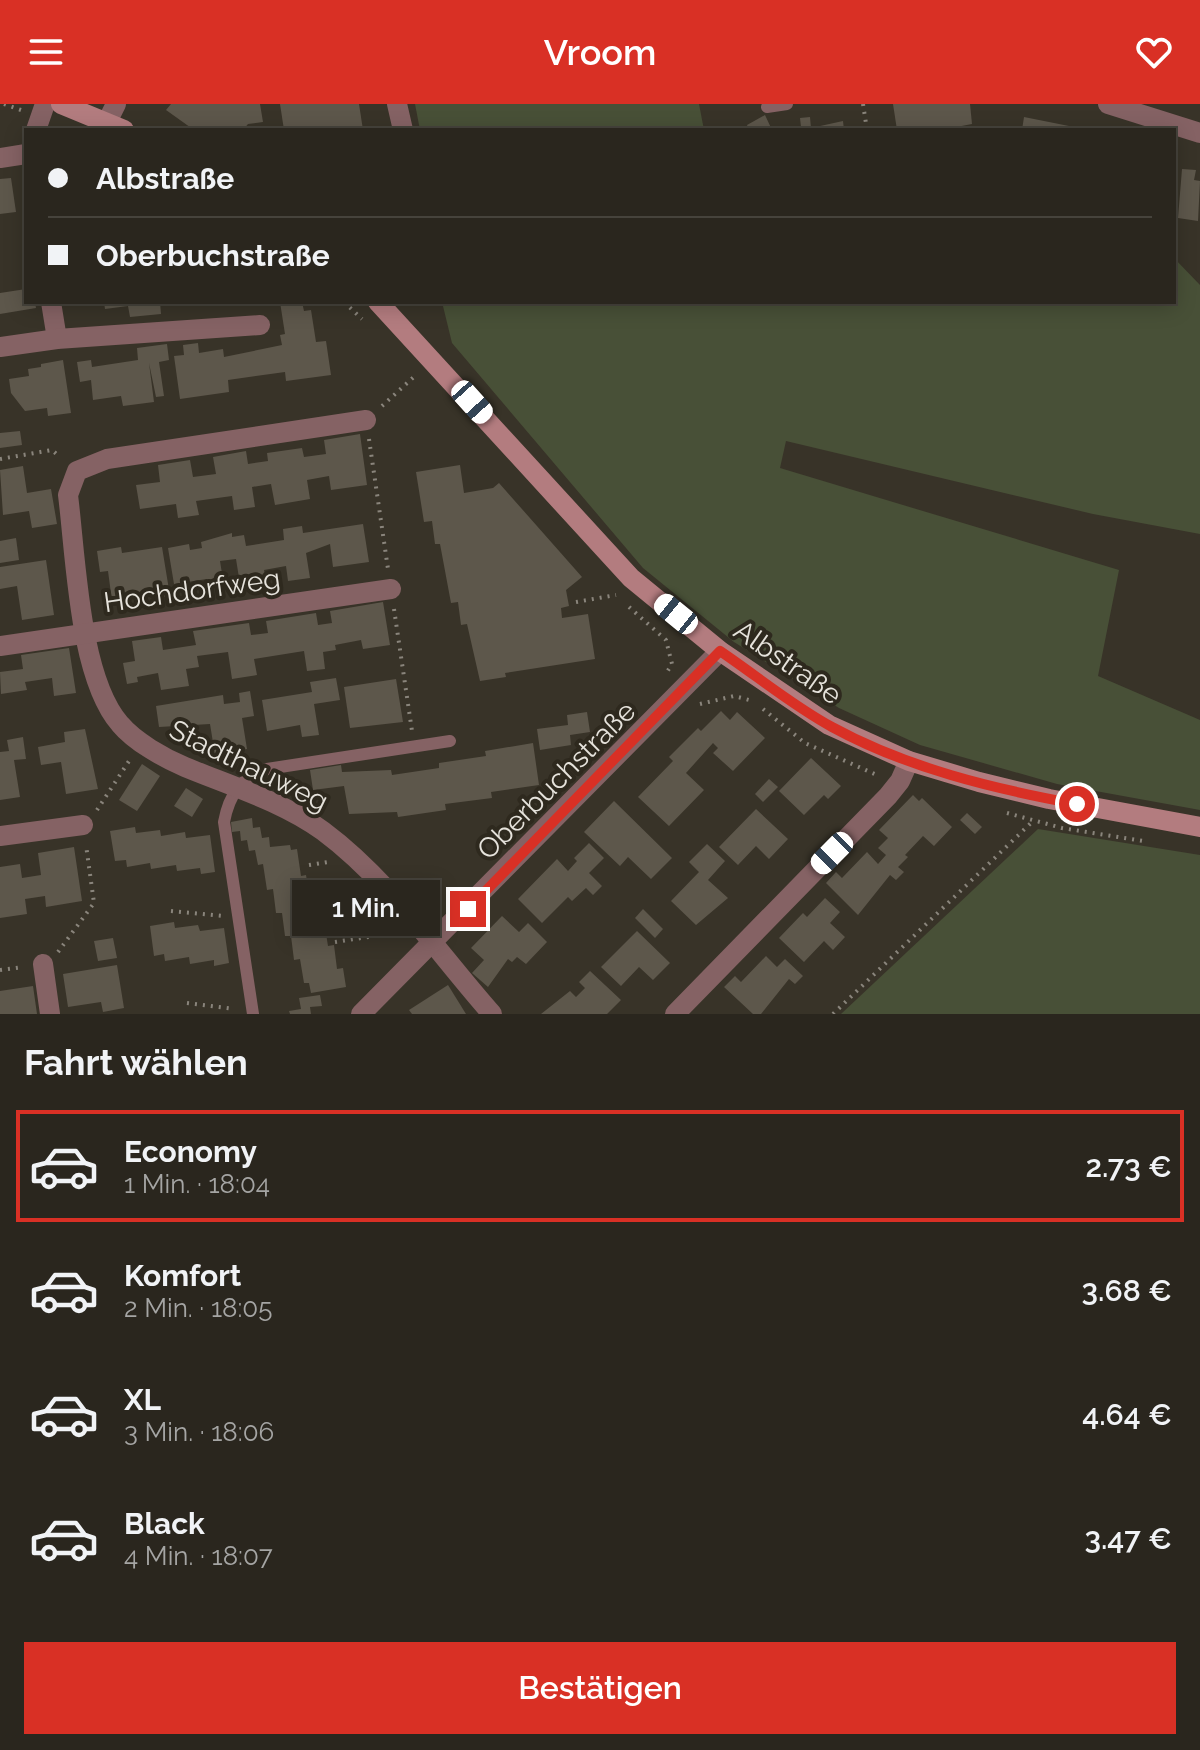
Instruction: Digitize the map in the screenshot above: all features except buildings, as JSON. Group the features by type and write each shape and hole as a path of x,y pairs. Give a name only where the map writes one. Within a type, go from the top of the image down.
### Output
{"street":[{"path":"37,128 45,104"},
{"path":"61,104 116,119"},
{"path":"397,104 403,128"},
{"path":"1108,104 1200,133"},
{"path":"0,158 24,154"},
{"path":"51,304 57,339"},
{"name":"Albstraße","path":"380,304 433,358 631,578 720,651 829,725 909,761 1049,799 1200,827"},
{"path":"0,347 57,339 260,325"},
{"path":"77,471 107,459 366,420"},
{"name":"Stadthauweg","path":"77,471 68,495 86,633 102,698 120,725 141,742 181,765 238,788 321,830 375,880 492,1014"},
{"name":"Hochdorfweg","path":"0,646 391,589"},
{"name":"Oberbuchstraße","path":"361,1014 433,945 720,651"},
{"path":"675,1014 888,796 900,781 909,761"},
{"path":"0,836 83,825"},
{"path":"43,964 50,1014"}],"lane":[{"path":"767,107 787,104"},
{"path":"253,1013 224,822 227,805 238,788 247,776 267,769 450,741"}],"path":[{"path":"863,104 867,128"},
{"path":"366,420 433,358"},
{"path":"0,459 52,450 77,471"},
{"path":"576,602 616,595"},
{"path":"0,970 51,962 94,903 83,825 92,817 141,742"},
{"path":"833,1014 1033,822 1154,842"},
{"path":"319,888 375,880"},
{"path":"328,918 398,906"},
{"path":"171,911 237,918"},
{"path":"335,942 417,927"},
{"path":"187,1003 253,1013"}],"green space":[{"path":"415,104 699,104 704,128 420,128"},
{"path":"1176,260 1200,285 1200,534 1093,514 786,441 780,468 1119,570 1098,676 1200,720 1200,810 1057,784 920,745 839,708 734,642 643,568 452,343 442,304 1176,304"},
{"path":"1038,829 1200,855 1200,1014 841,1014"}],"route":[{"path":"468,909 720,651 853,738 909,761 979,782 1077,804"}]}
